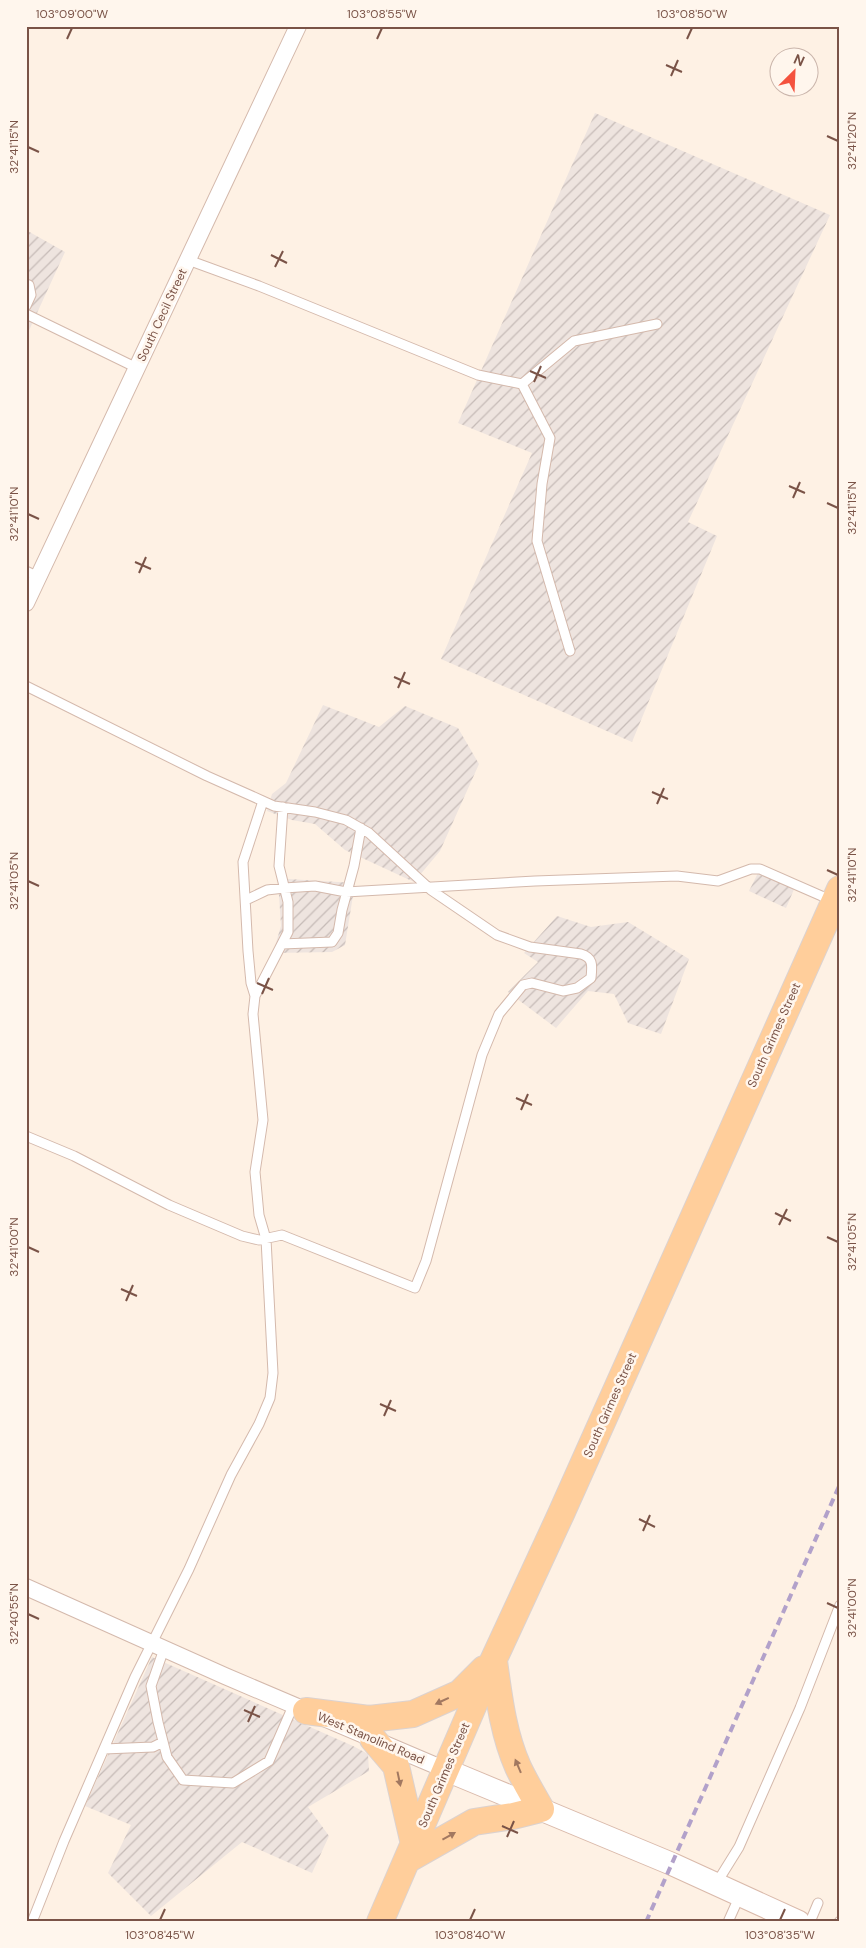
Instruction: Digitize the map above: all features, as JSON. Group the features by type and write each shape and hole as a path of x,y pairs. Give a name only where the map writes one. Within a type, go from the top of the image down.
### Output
{"main road":[{"name":"South Grimes Street","path":"380,1922 494,1660 837,895"},
{"path":"299,1708 369,1719 412,1714 460,1693 494,1660"},
{"path":"373,1739 396,1766 411,1852 474,1822 513,1816 541,1809 518,1768 508,1741 500,1710 494,1660"},
{"name":"West Stanolind Road","path":"446,1770 716,1884 799,1922"}],"street":[{"name":"South Cecil Street","path":"26,603 32,574 137,368 298,26"},
{"name":"West Stanolind Road","path":"26,1587 299,1708 446,1770"}],"lane":[{"path":"188,260 259,286 478,376 522,384 574,341 657,324"},
{"path":"26,284 29,285 31,296 26,306"},
{"path":"26,314 137,368"},
{"path":"522,384 550,438 542,484 537,542 570,651"},
{"path":"26,686 207,776 264,801 283,807 315,812 346,820 369,833 427,886 497,935 530,947 588,956 592,964 590,978 577,988 562,991 532,984 523,985 499,1014 482,1055 426,1261 415,1288 282,1235 259,1240 242,1236 169,1205 74,1156 26,1136"},
{"path":"255,996 251,983 243,862 264,801"},
{"path":"32,1922 64,1841 104,1749 157,1646 231,1475 259,1424 270,1398 273,1373 266,1239 258,1214 255,1172 263,1120 253,1014 255,996 288,932 288,902 279,866 283,807"},
{"path":"282,944 332,942 338,933 361,828"},
{"path":"246,900 267,890 314,886 346,892 427,886 677,876 718,881 751,869 760,869 837,895"},
{"path":"716,1884 739,1847 800,1708 840,1604"},
{"path":"157,1646 151,1686 167,1756 183,1780 233,1783 268,1761 299,1708"},
{"path":"104,1749 152,1747 163,1742"},
{"path":"728,1922 740,1895"},
{"path":"810,1922 818,1903"}],"shaded area":[{"path":"595,113 830,215 688,522 717,536 632,742 441,659 532,453 458,423"},
{"path":"26,230 65,252 26,337"},
{"path":"323,705 379,727 405,706 458,728 479,764 440,851 414,882 345,850 315,824 292,820 267,811 272,794 286,783"},
{"path":"759,871 795,887 786,908 749,891"},
{"path":"288,879 355,883 345,945 332,952 273,953 281,926 279,895"},
{"path":"557,916 591,927 628,922 689,959 661,1034 628,1023 614,994 588,991 556,1028 508,992 538,962 524,953"},
{"path":"152,1657 368,1754 369,1771 308,1807 329,1836 312,1873 242,1842 151,1916 108,1873 131,1825 85,1806"}],"railway":[{"path":"646,1922 840,1484"}]}
